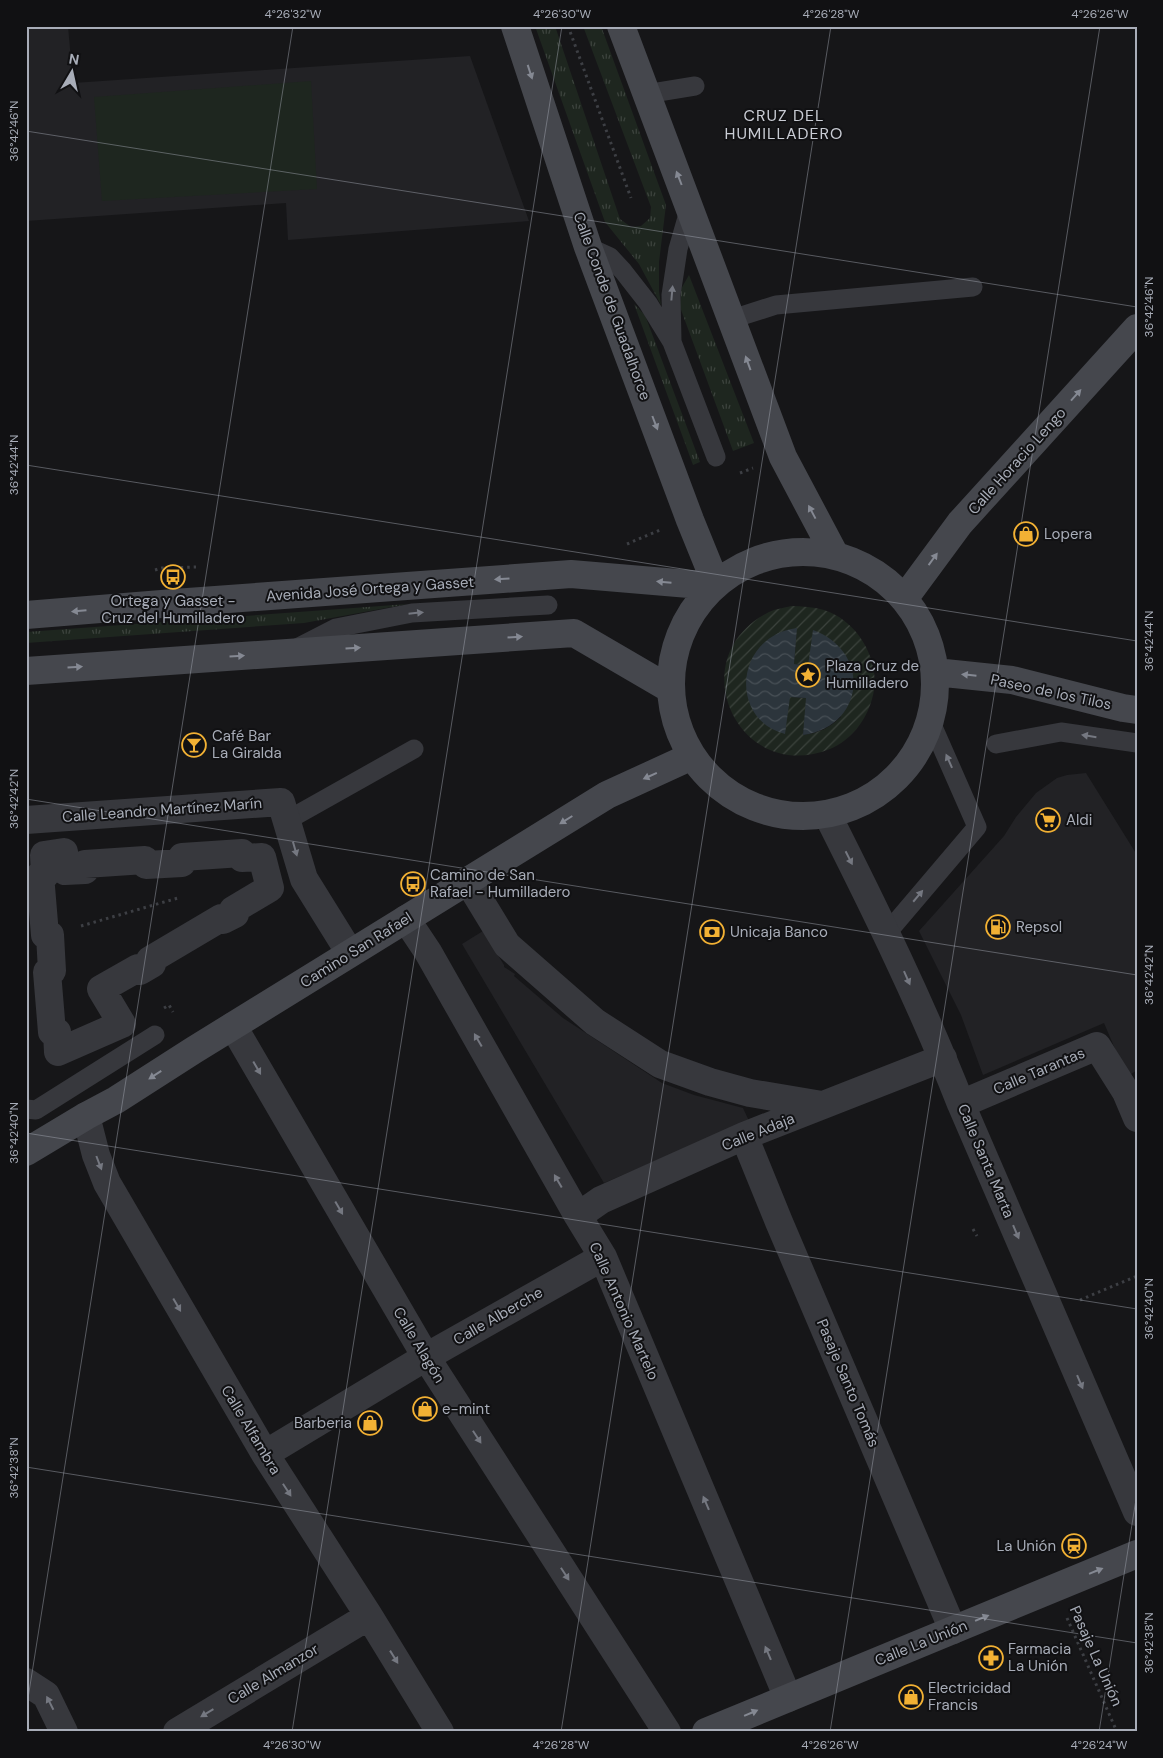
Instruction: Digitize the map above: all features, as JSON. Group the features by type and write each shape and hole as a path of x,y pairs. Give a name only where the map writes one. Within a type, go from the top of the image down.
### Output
{"main road":[{"name":"Calle Conde de Guadalhorce","path":"515,26 588,247 715,585"},
{"path":"621,26 783,457 834,555"},
{"name":"Calle Horacio Lengo","path":"904,599 960,523 1137,328"},
{"path":"791,552 834,555 873,572 904,599 925,633 935,672 930,720 909,764 873,796 827,814 798,816 769,812 739,800 713,781 692,756 676,724 670,689 674,651 689,616 715,585 749,563 791,552"},
{"name":"Avenida José Ortega y Gasset","path":"26,615 570,574 715,585"},
{"path":"26,671 574,632 670,689"},
{"name":"Paseo de los Tilos","path":"935,672 1012,680 1137,710"},
{"name":"Camino San Rafael","path":"26,1152 116,1100 607,795 692,756"},
{"name":"Calle La Unión","path":"706,1732 1137,1554"}],"street":[{"name":"Calle Leandro Martínez Marín","path":"26,820 281,802 304,879 350,953"},
{"name":"Calle Santa Marta","path":"827,814 887,934 943,1058 961,1104 1137,1512"},
{"path":"64,852 65,871 85,870 85,864 145,860 146,865 182,863 182,857 242,853 242,858 262,857 270,888 233,910 235,914 223,920 221,918 150,960 152,964 140,971 138,968 101,990 122,1024 58,1052 57,1032 52,1032 47,972 52,972 50,935 45,935 40,875 46,875 44,855 64,852"},
{"path":"468,881 507,945 595,1022 660,1064 710,1082 750,1093 822,1106"},
{"name":"Calle Antonio Martelo","path":"406,919 428,952 603,1257 788,1698"},
{"name":"Calle Alagón","path":"233,1026 426,1357 667,1732"},
{"name":"Calle Tarantas","path":"961,1104 1097,1046 1126,1092 1137,1118"},
{"name":"Calle Adaja","path":"578,1216 601,1200 744,1136 943,1058"},
{"name":"Calle Alfambra","path":"86,1116 96,1155 107,1183 264,1454 369,1616 440,1732"},
{"name":"Pasaje Santo Tomás","path":"744,1136 953,1630"},
{"name":"Calle Alberche","path":"264,1454 426,1357 603,1257"},
{"name":"Calle Almanzor","path":"177,1732 369,1616"},
{"path":"26,1682 46,1695 64,1732"}],"lane":[{"path":"646,94 695,86"},
{"path":"672,342 671,295 678,249 690,207"},
{"path":"588,247 610,258 623,271 648,303 672,342 716,456"},
{"path":"732,320 776,306 973,287"},
{"path":"286,652 336,628 412,613 548,605"},
{"path":"887,934 977,827 930,720"},
{"path":"996,744 1061,732 1137,743"},
{"path":"286,821 414,749"},
{"path":"26,1109 36,1110 155,1035"}],"path":[{"path":"568,26 632,198"},
{"path":"618,548 635,542 649,534 690,520"},
{"path":"149,573 162,568 191,566 200,568"},
{"path":"78,927 181,897"},
{"path":"973,1229 978,1236"},
{"path":"1079,1300 1137,1276"},
{"name":"Pasaje La Unión","path":"1054,1588 1117,1732"}],"shaded area":[{"path":"26,26 68,26 73,83 470,56 529,221 288,240 286,203 26,221"},
{"path":"1086,773 1137,855 1137,1070 1127,1077 1104,1023 983,1075 961,1015 919,931 1004,836 1016,817 1036,793 1057,778"},
{"path":"483,931 504,967 515,974 514,976 563,1018 662,1083 694,1095 743,1108 749,1121 604,1183 462,944"}],"green space":[{"path":"535,26 555,26 620,219 631,227 641,226 650,218 651,207 583,26 601,26 666,205 659,262 661,305 639,264 605,222"},
{"path":"311,81 317,189 102,201 94,97"},
{"path":"689,275 754,443 733,451 680,307 681,289"},
{"path":"634,304 645,315 700,462 693,465"},
{"path":"408,604 304,623 26,643 26,632"},
{"path":"791,606 824,610 848,624 857,634 871,658 875,686 866,715 851,735 830,749 797,756 769,750 747,734 731,711 724,685 728,658 742,632 769,612","holes":["797,628 794,664 808,666 841,717 828,727 814,733 803,735 807,698 790,697"]}],"water":[{"path":"797,628 794,664 808,666 813,630 832,640 845,654 852,671 853,687 849,704 839,718 824,729 803,735 806,698 790,697 785,734 767,725 754,712 747,696 746,678 751,661 761,646 776,634"}],"place":[{"name":"Lopera","path":"1026,534"},
{"name":"Ortega y Gasset - Cruz del Humilladero","path":"173,577"},
{"name":"Plaza Cruz de Humilladero","path":"808,675"},
{"name":"Café Bar La Giralda","path":"194,745"},
{"name":"Aldi","path":"1048,820"},
{"name":"Camino de San Rafael - Humilladero","path":"413,884"},
{"name":"Repsol","path":"998,927"},
{"name":"Unicaja Banco","path":"712,932"},
{"name":"e-mint","path":"425,1409"},
{"name":"Barberia","path":"370,1423"},
{"name":"La Unión","path":"1074,1546"},
{"name":"Farmacia La Unión","path":"991,1658"},
{"name":"Electricidad Francis","path":"911,1697"}],"district":[{"name":"CRUZ DEL HUMILLADERO","path":"784,124"}]}
